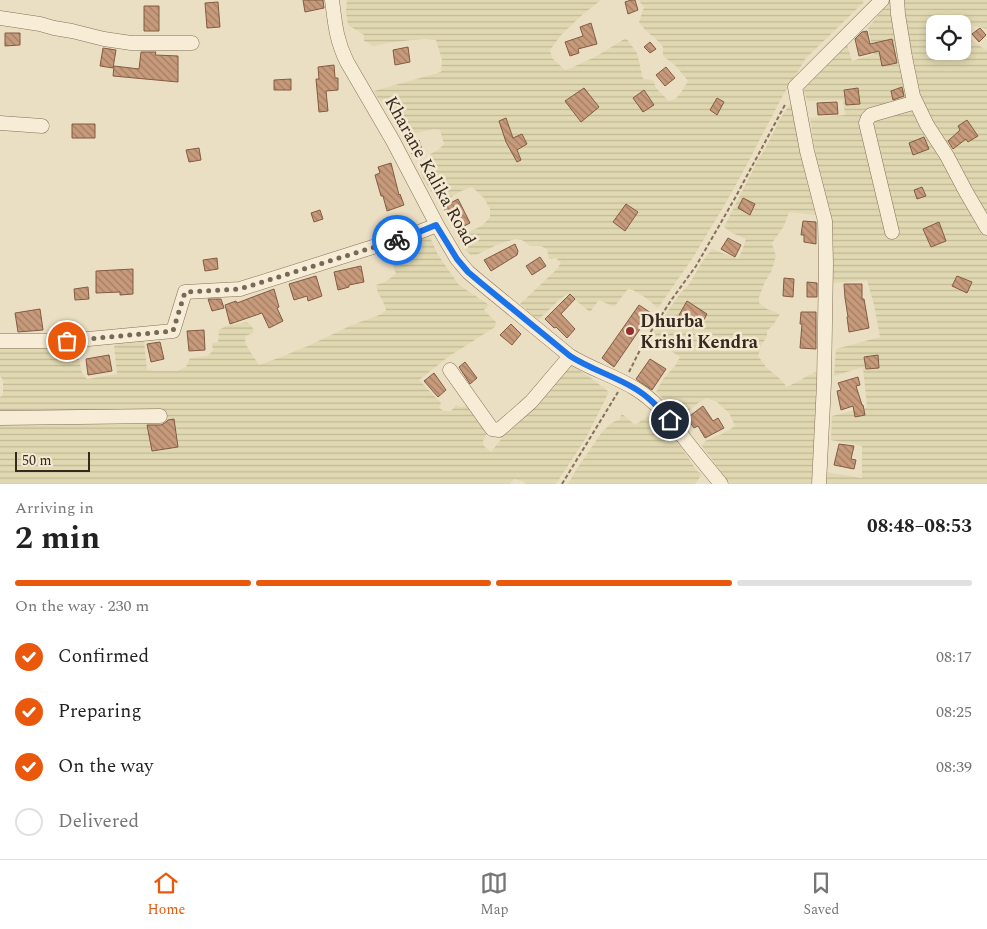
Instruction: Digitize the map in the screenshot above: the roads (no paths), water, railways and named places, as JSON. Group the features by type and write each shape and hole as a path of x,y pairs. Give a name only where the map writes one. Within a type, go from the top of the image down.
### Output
{"street":[{"name":"Kharane Kalika Road","path":"332,0 341,51 393,141 436,225 457,259 468,272 570,356 624,382 649,399 659,408 721,484"},
{"path":"819,484 824,383 825,221 807,151 794,87 882,0"},
{"path":"897,0 913,96 927,125 947,156 987,228"},
{"path":"0,18 40,24 113,41 131,43 192,43"},
{"path":"892,232 866,123 871,115 916,102"},
{"path":"0,123 42,126"},
{"path":"0,341 67,341 173,331 185,292 240,289 414,234 436,225"},
{"path":"450,370 492,429 498,430 532,402 570,356"},
{"path":"0,418 160,416"}],"place":[{"name":"Dhurba Krishi Kendra","path":"630,331"}]}
